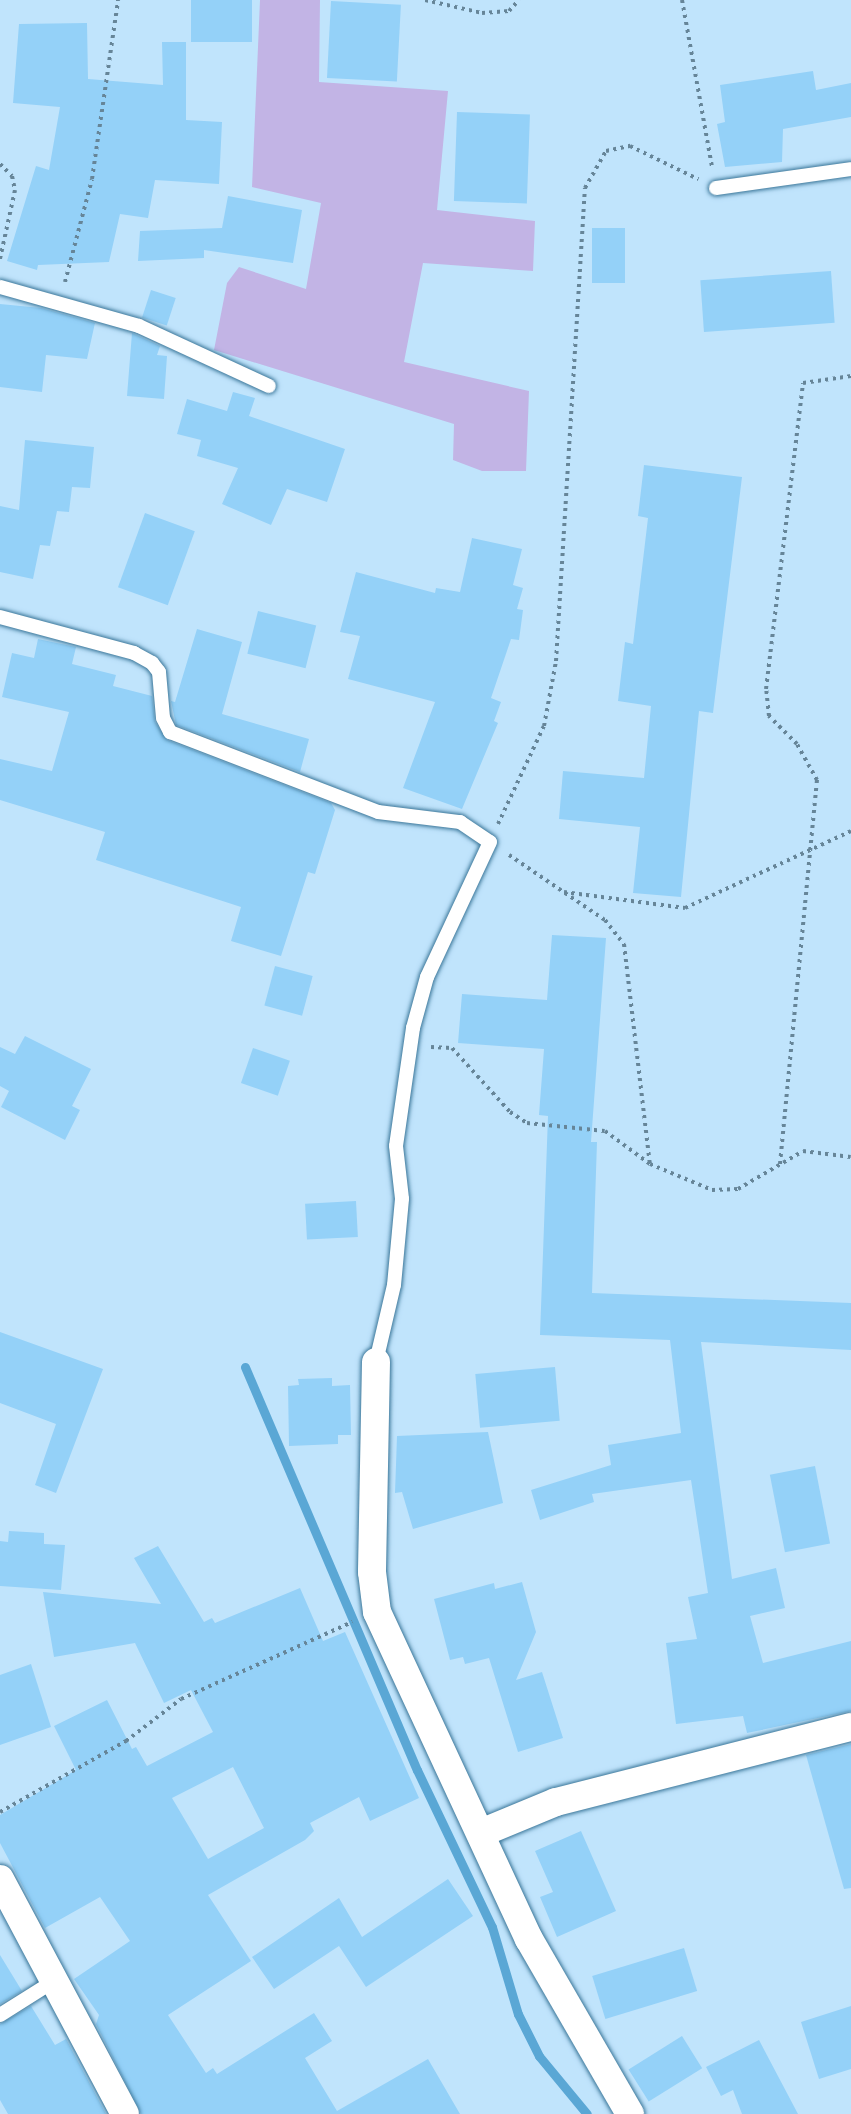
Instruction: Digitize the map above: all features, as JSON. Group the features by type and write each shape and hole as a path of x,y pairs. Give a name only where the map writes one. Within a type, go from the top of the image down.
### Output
{"street":[{"path":"376,1362 372,1572 377,1612 529,1939 630,2114"},
{"path":"481,1833 556,1802 851,1727"},
{"path":"0,1879 125,2114"}],"lane":[{"path":"716,188 851,169"},
{"path":"0,287 139,326 269,386"},
{"path":"0,617 134,653 152,663 159,672 163,718 170,732 378,812 460,822 490,842 427,977 410,1045 396,1146 402,1199 394,1285 376,1362"},
{"path":"0,2015 54,1981"}],"path":[{"path":"59,303 92,179 118,0"},
{"path":"425,0 482,13 509,11 519,0"},
{"path":"682,0 716,188"},
{"path":"650,1164 624,944 605,920 490,842 544,726 556,662 585,188 606,151 630,146 716,188"},
{"path":"0,164 12,176 15,190 0,259"},
{"path":"780,1164 818,780 797,744 769,716 766,689 803,382 851,376"},
{"path":"562,892 685,908 851,831"},
{"path":"410,1045 452,1048 510,1112 527,1124 605,1131 650,1164 711,1190 738,1189 802,1151 851,1157"},
{"path":"0,1812 126,1741 181,1699 345,1625"}],"shaded area":[{"path":"260,0 320,0 319,82 448,91 437,210 535,221 533,271 423,263 404,362 529,391 526,471 482,471 453,460 454,424 214,350 227,283 239,267 306,289 321,203 252,187"}],"building":[{"path":"191,0 252,0 252,42 191,42"},
{"path":"331,1 401,5 397,82 327,78"},
{"path":"87,23 88,79 163,85 162,42 186,42 186,120 222,122 219,184 155,180 148,218 120,214 109,262 38,265 37,270 7,261 36,166 49,170 60,107 13,103 19,24"},
{"path":"813,71 816,90 851,83 851,117 783,129 782,162 725,167 717,124 725,122 720,85"},
{"path":"457,112 530,115 527,203 454,201"},
{"path":"228,196 302,210 293,263 204,250 204,258 138,261 140,231 222,228"},
{"path":"592,228 625,228 625,283 592,283"},
{"path":"831,271 835,323 704,332 700,280"},
{"path":"151,290 176,298 167,326 142,318"},
{"path":"0,304 41,308 95,323 87,359 46,355 42,392 0,387"},
{"path":"132,333 160,346 157,355 167,356 164,399 127,396"},
{"path":"233,392 255,398 249,416 345,449 327,502 287,489 271,525 222,504 238,468 197,456 201,440 177,434 187,399 227,411"},
{"path":"25,440 94,447 90,488 72,487 69,512 57,511 50,546 40,545 33,579 0,572 0,506 19,510"},
{"path":"644,465 742,477 713,713 699,711 681,897 633,893 640,827 559,819 563,771 644,778 651,706 618,701 625,642 633,644 648,518 638,516"},
{"path":"145,513 195,531 168,605 118,587"},
{"path":"472,538 522,549 513,585 523,588 517,609 523,610 519,640 511,639 491,698 501,702 494,721 498,723 462,809 403,788 435,702 348,679 360,636 340,632 356,572 435,593 436,588 460,592"},
{"path":"258,611 316,626 306,668 247,654"},
{"path":"197,629 242,642 222,714 309,739 300,772 176,725 171,701 175,702"},
{"path":"38,639 76,647 72,664 116,675 113,686 152,696 155,722 167,740 331,803 335,810 315,874 308,872 281,956 231,941 241,907 96,860 105,832 0,800 0,759 52,771 69,712 2,697 12,653 34,658"},
{"path":"552,935 606,938 591,1142 597,1142 592,1293 851,1303 851,1350 701,1342 732,1579 776,1568 785,1608 750,1616 763,1663 851,1641 851,1711 747,1733 743,1716 676,1724 666,1643 697,1639 688,1597 708,1593 691,1480 592,1494 594,1502 540,1520 531,1490 611,1465 608,1445 681,1433 670,1340 540,1335 548,1116 539,1115 544,1049 458,1043 462,994 547,1000"},
{"path":"275,966 313,976 302,1016 264,1006"},
{"path":"25,1036 91,1069 72,1106 80,1110 65,1140 1,1107 9,1091 0,1086 0,1047 15,1054"},
{"path":"253,1048 290,1061 278,1096 241,1083"},
{"path":"356,1201 358,1237 307,1240 305,1204"},
{"path":"0,1332 103,1369 56,1493 35,1485 56,1424 0,1403"},
{"path":"555,1367 560,1421 480,1428 475,1374"},
{"path":"332,1378 332,1386 350,1385 351,1435 338,1435 338,1444 289,1446 288,1386 299,1385 298,1379"},
{"path":"488,1432 503,1503 413,1529 402,1492 395,1493 397,1436"},
{"path":"815,1466 830,1544 785,1552 770,1475"},
{"path":"9,1531 44,1533 44,1544 65,1545 61,1590 0,1586 0,1541 8,1542"},
{"path":"158,1546 204,1622 212,1618 215,1623 300,1588 323,1641 345,1632 419,1798 370,1821 359,1797 310,1823 314,1831 305,1840 208,1895 251,1961 168,2015 206,2073 213,2068 217,2074 314,2013 332,2041 305,2058 337,2111 428,2059 460,2114 141,2114 96,2024 99,2015 74,1979 130,1941 100,1897 45,1928 0,1843 0,1815 76,1770 54,1726 107,1700 132,1749 136,1747 147,1766 213,1732 191,1690 164,1703 135,1643 54,1657 43,1592 161,1604 134,1558","holes":["233,1767 264,1828 208,1859 172,1798"]},
{"path":"522,1582 536,1632 516,1680 542,1672 563,1738 518,1752 489,1658 465,1664 463,1657 450,1660 434,1599 494,1583 495,1589"},
{"path":"31,1664 51,1727 0,1745 0,1675"},
{"path":"851,1744 851,1888 844,1889 806,1755"},
{"path":"581,1831 616,1911 557,1937 540,1897 553,1892 535,1851"},
{"path":"448,1879 473,1916 366,1987 339,1946 274,1989 252,1957 339,1898 362,1937"},
{"path":"684,1948 697,1991 605,2019 592,1976"},
{"path":"0,1955 22,1991 0,2004"},
{"path":"31,2006 55,2045 66,2039 106,2114 8,2114 0,2100 0,2024"},
{"path":"851,2006 851,2069 819,2079 801,2022"},
{"path":"682,2036 702,2068 649,2102 629,2069"},
{"path":"759,2040 798,2114 742,2114 733,2090 721,2096 706,2067"}],"waterway":[{"path":"245,1367 417,1770 492,1927 518,2014 539,2056 587,2114"}]}
